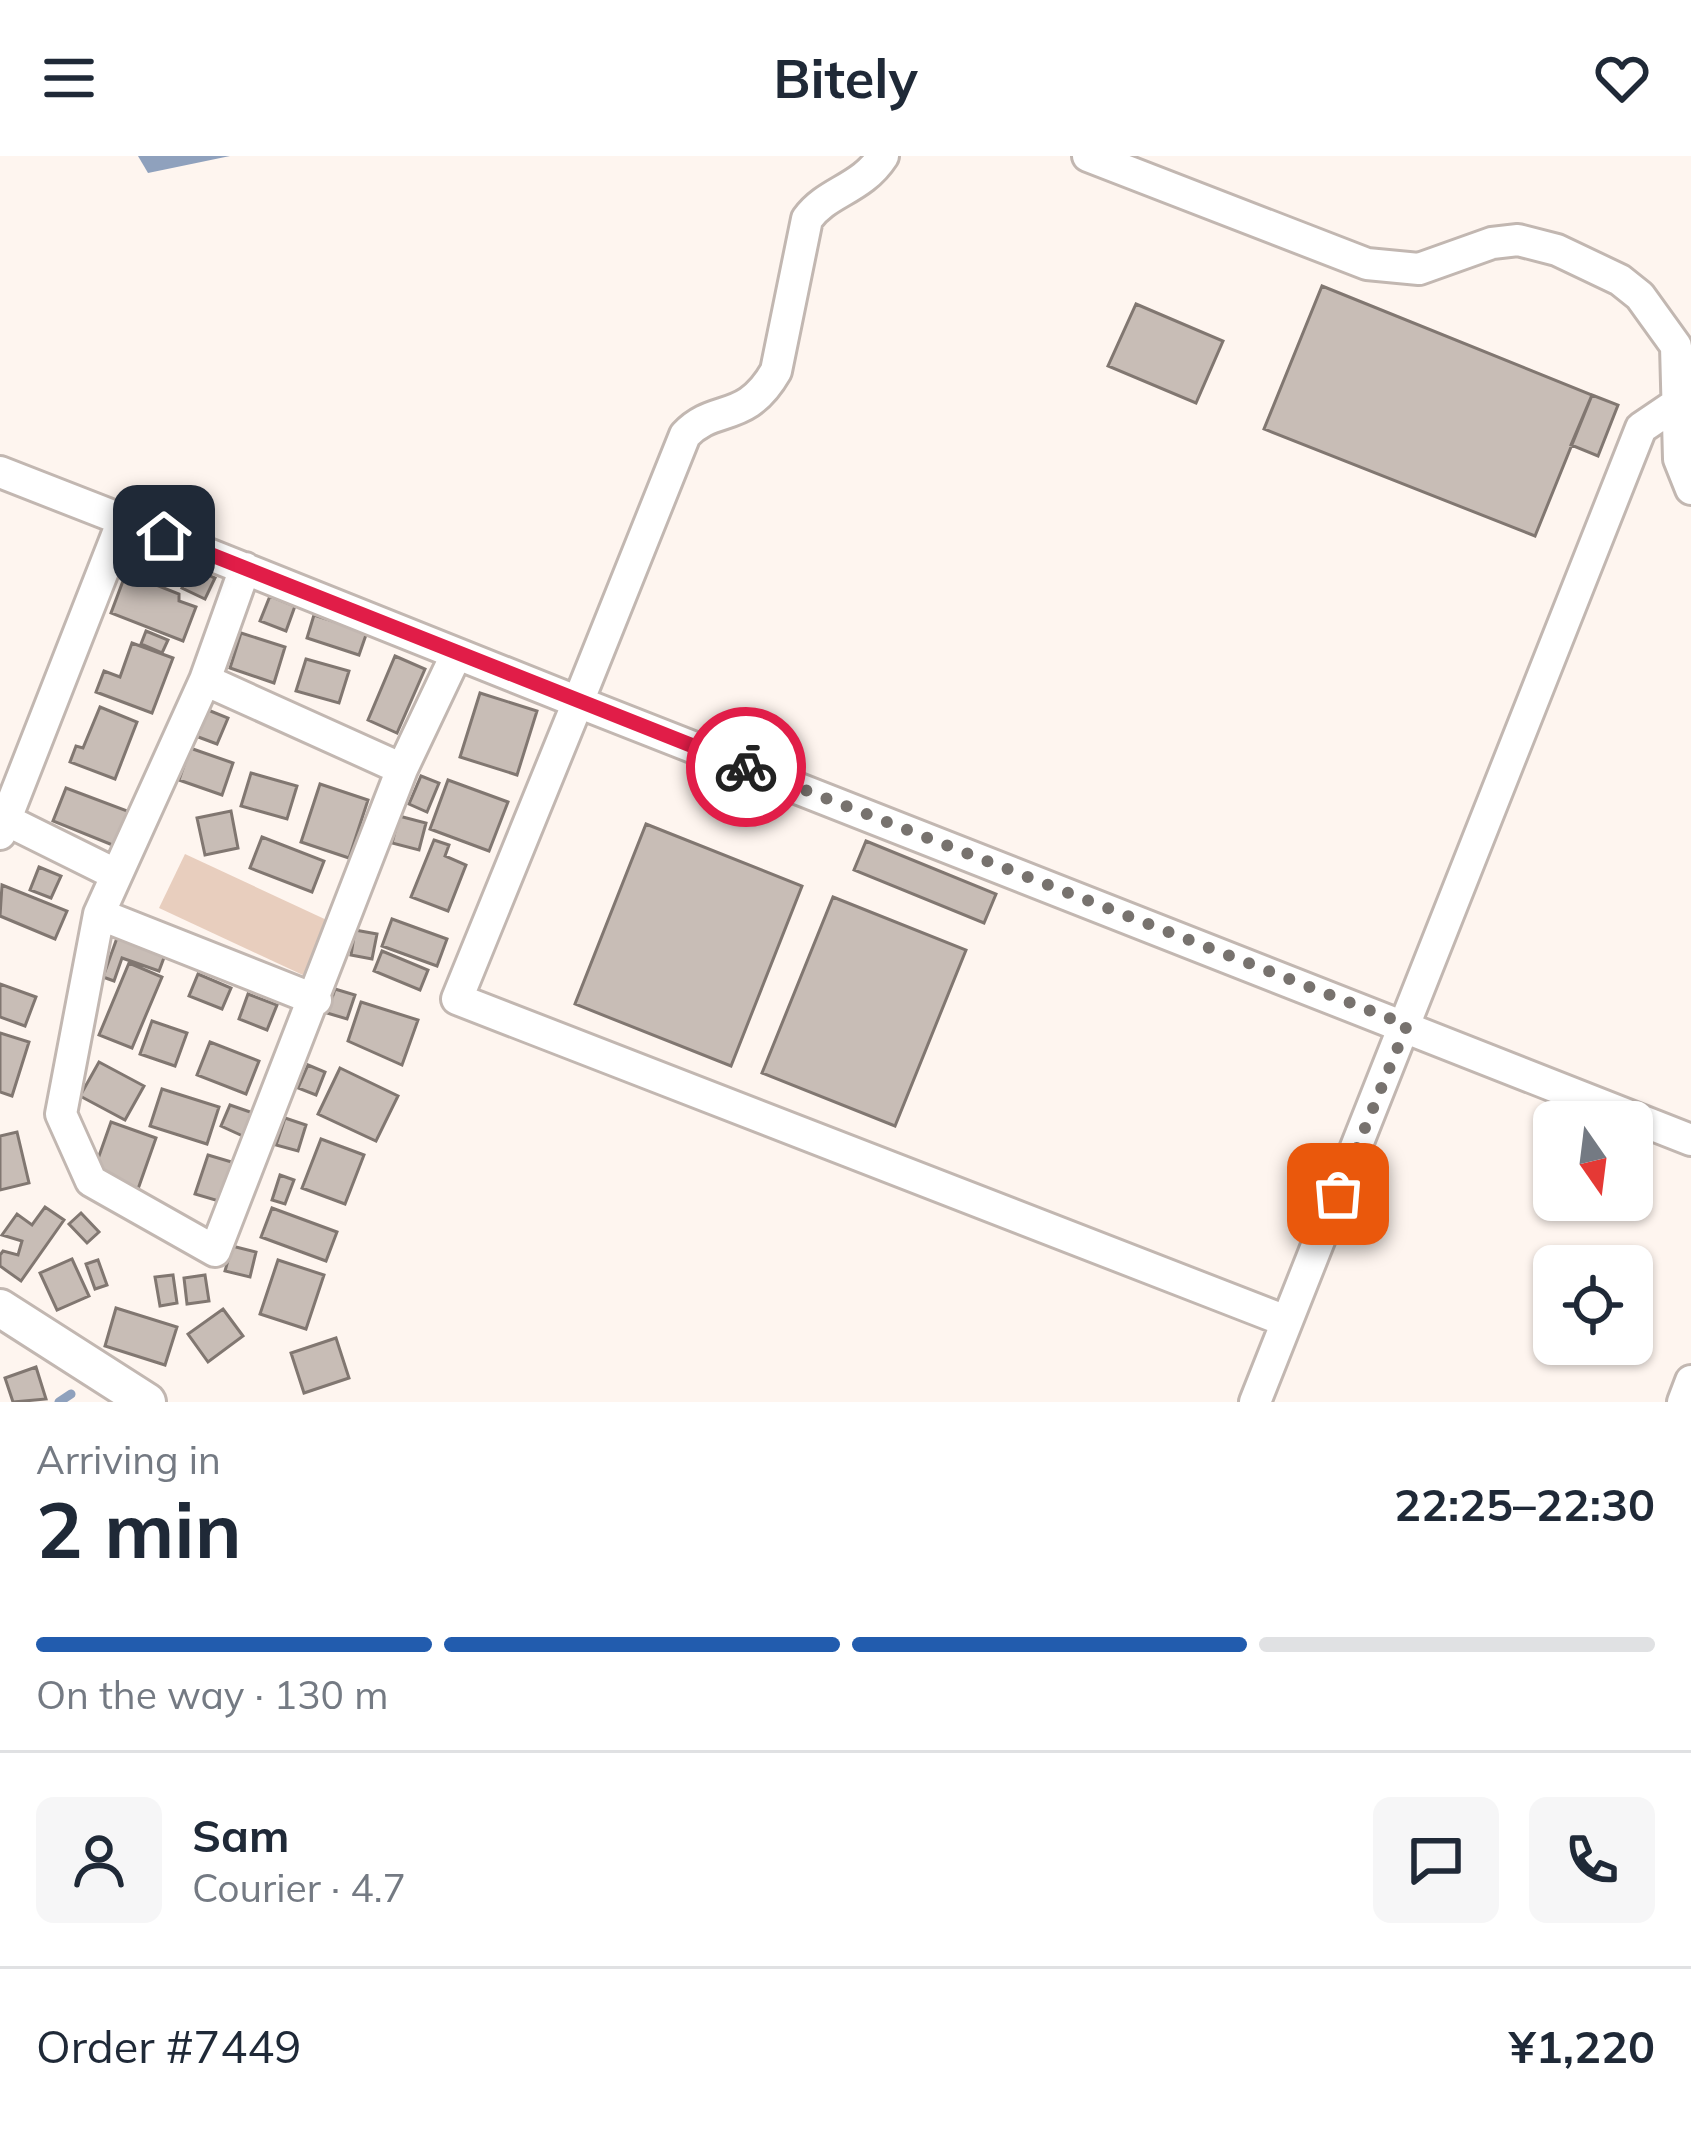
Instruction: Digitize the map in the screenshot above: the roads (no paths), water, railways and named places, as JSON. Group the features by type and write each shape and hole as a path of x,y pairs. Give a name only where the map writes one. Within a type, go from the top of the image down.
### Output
{"street":[{"path":"883,156 867,179 816,207 807,219 776,371 763,394 742,410 697,422 685,435 458,999 1286,1321"},
{"path":"1088,156 1380,266 1419,268 1518,239 1557,250 1620,280 1640,296 1676,346 1679,459 1691,489"},
{"path":"1256,1402 1641,428 1675,405"},
{"path":"0,472 1691,1140"},
{"path":"115,874 3,827 124,520"},
{"path":"245,568 205,680 99,914 61,1114 91,1180 215,1251 402,769 456,656"},
{"path":"205,680 402,769"},
{"path":"99,914 316,1000"},
{"path":"0,1308 147,1402"},
{"path":"1683,1402 1691,1381"}],"water":[{"path":"138,156 230,156 148,173"}],"waterway":[{"path":"59,1402 71,1394"}]}
